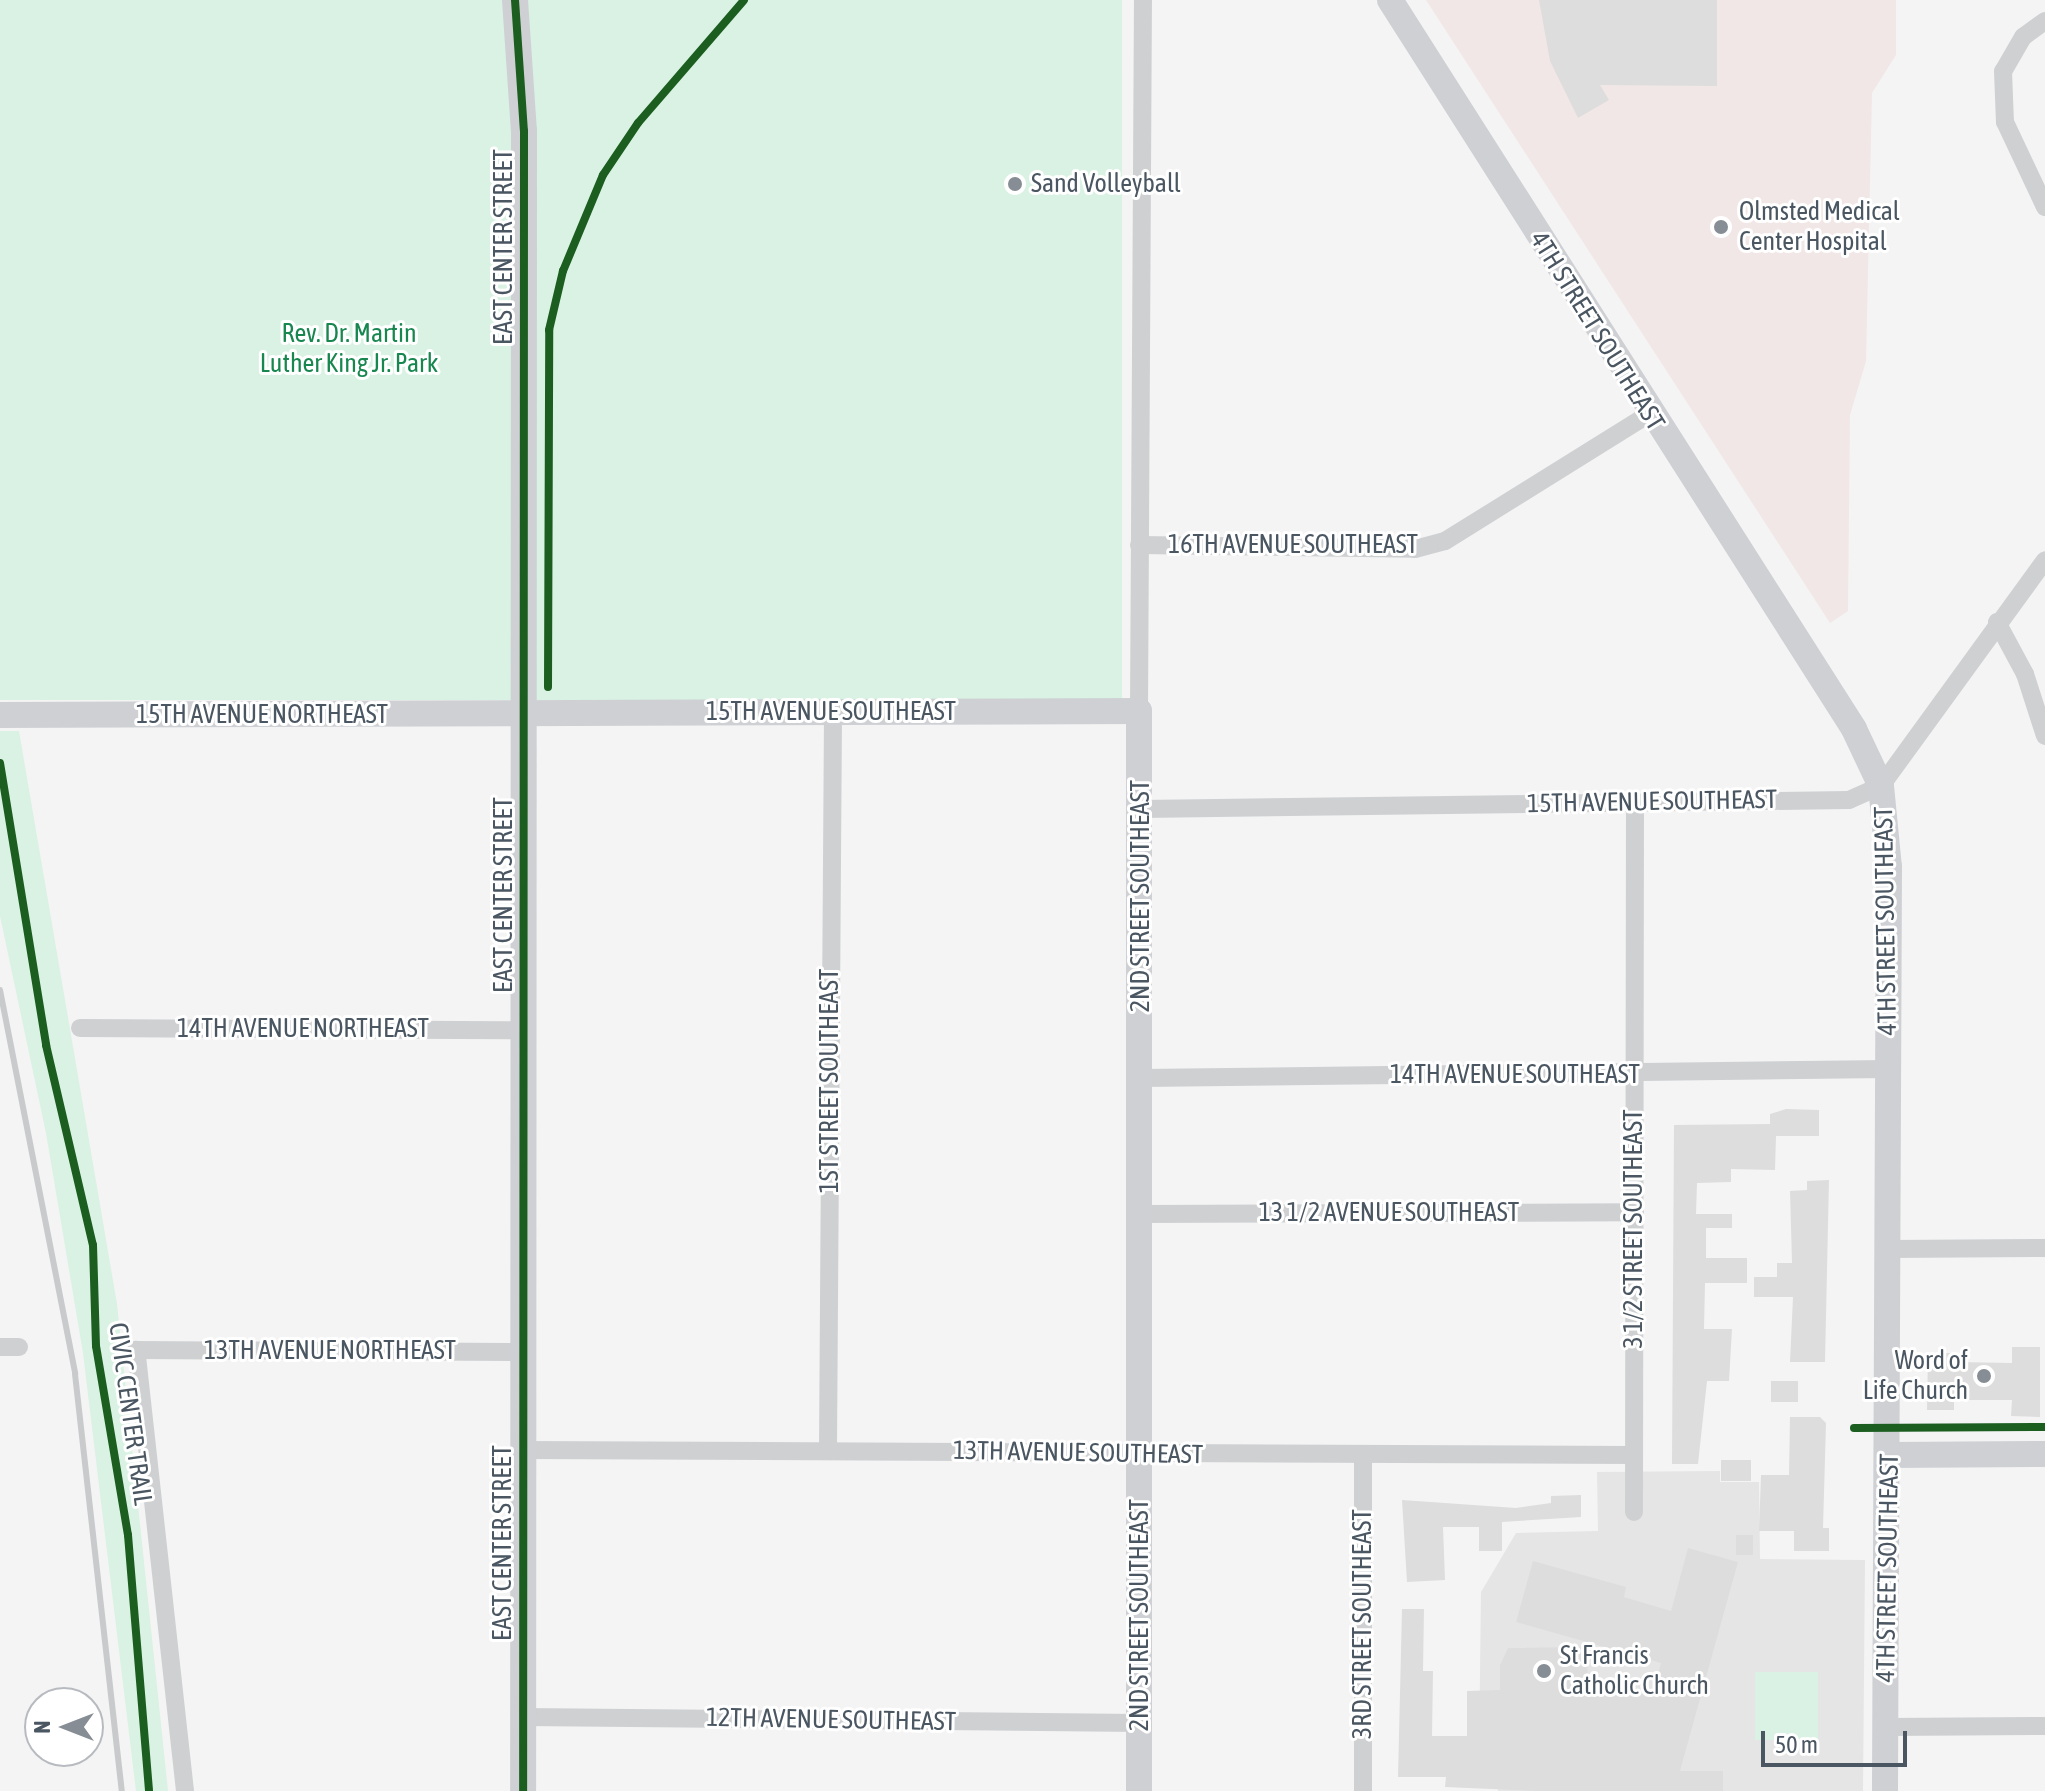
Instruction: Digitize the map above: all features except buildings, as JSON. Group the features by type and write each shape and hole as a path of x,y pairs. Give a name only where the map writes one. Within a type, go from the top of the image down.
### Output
{"street":[{"name":"EAST CENTER STREET","path":"515,0 524,131 523,1791"},
{"name":"2ND STREET SOUTHEAST","path":"1139,1791 1143,1214 1139,545 1143,0"},
{"name":"4TH STREET SOUTHEAST","path":"1390,0 1649,414 1854,729 1881,786 1889,867 1889,1455 1885,1791"},
{"path":"2045,21 2023,37 2003,71 2005,122 2045,207"},
{"name":"16TH AVENUE SOUTHEAST","path":"1139,545 1415,549 1445,541 1649,414"},
{"path":"1881,786 1997,622 2045,560"},
{"path":"1997,622 2025,674 2045,736"},
{"name":"15TH AVENUE SOUTHEAST","path":"523,715 1139,711"},
{"name":"1ST STREET SOUTHEAST","path":"828,1449 833,712"},
{"name":"15TH AVENUE NORTHEAST","path":"0,715 523,715"},
{"name":"15TH AVENUE SOUTHEAST","path":"1141,809 1849,800 1881,786"},
{"name":"3 1/2 STREET SOUTHEAST","path":"1634,1512 1635,803"},
{"name":"14TH AVENUE NORTHEAST","path":"80,1028 525,1030"},
{"name":"14TH AVENUE SOUTHEAST","path":"1142,1078 1888,1069"},
{"name":"13 1/2 AVENUE SOUTHEAST","path":"1143,1214 1635,1212"},
{"path":"1889,1249 2045,1248"},
{"path":"0,1347 19,1347"},
{"name":"13TH AVENUE NORTHEAST","path":"185,1791 136,1350 523,1352"},
{"name":"13TH AVENUE SOUTHEAST","path":"522,1450 828,1449 1363,1457 1633,1455"},
{"path":"1889,1455 2045,1454"},
{"name":"3RD STREET SOUTHEAST","path":"1363,1457 1363,1791"},
{"name":"12TH AVENUE SOUTHEAST","path":"523,1717 1139,1723"},
{"path":"1886,1727 2045,1726"}],"shaded area":[{"name":"Olmsted Medical Center Hospital","path":"1426,0 1896,0 1896,55 1872,93 1866,361 1850,415 1848,611 1830,623"},
{"path":"1720,1471 1720,1482 1759,1482 1760,1559 1865,1560 1863,1791 1498,1791 1497,1765 1479,1756 1481,1592 1516,1533 1598,1531 1597,1472"}],"green space":[{"name":"Rev. Dr. Martin Luther King Jr. Park","path":"0,0 1122,0 1122,700 0,700"},
{"path":"0,731 19,731 117,1304 168,1791 136,1791 83,1353 46,1133 0,916"},
{"path":"1755,1672 1818,1672 1818,1740 1755,1740"}],"railway":[{"path":"0,990 75,1374 122,1791"}],"cycle path":[{"path":"515,0 524,131 523,1791"},
{"path":"548,687 549,330 563,271 603,175 638,123 744,0"},
{"name":"CIVIC CENTER TRAIL","path":"0,763 46,1045 93,1245 96,1346 128,1535 149,1791"},
{"path":"1854,1428 2045,1427"}],"place":[{"name":"Sand Volleyball","path":"1015,184"},
{"name":"Olmsted Medical Center Hospital","path":"1721,227"},
{"name":"Word of Life Church","path":"1984,1376"},
{"name":"St Francis Catholic Church","path":"1544,1671"}]}
